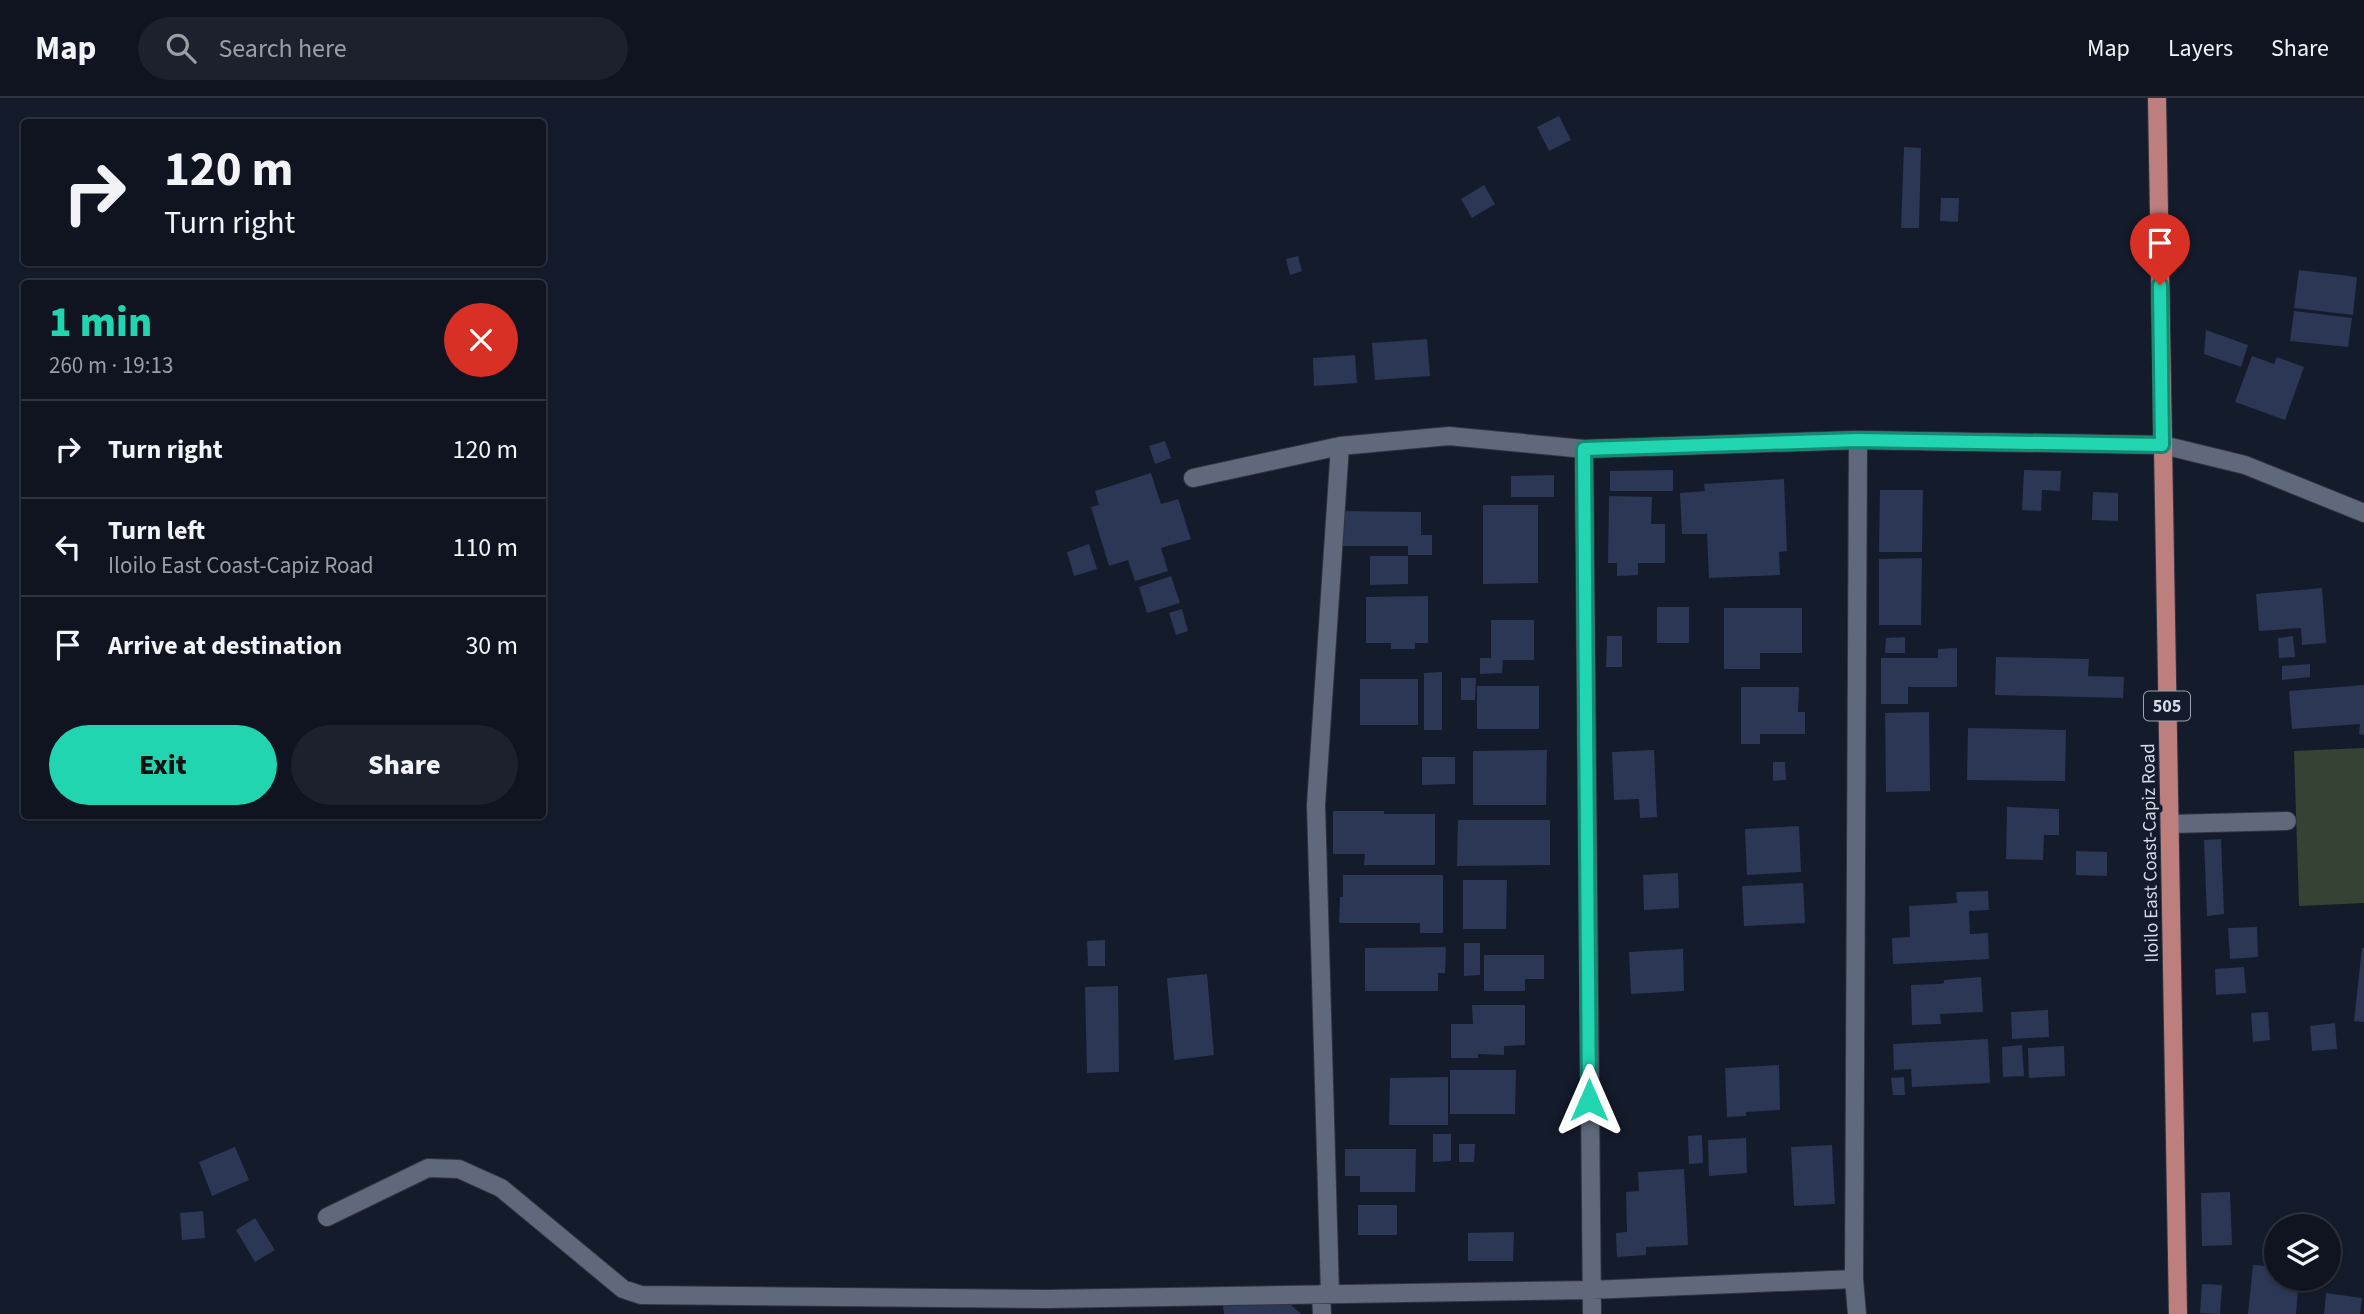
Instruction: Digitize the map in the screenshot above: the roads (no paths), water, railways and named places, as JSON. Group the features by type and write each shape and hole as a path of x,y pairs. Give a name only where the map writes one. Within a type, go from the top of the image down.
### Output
{"main road":[{"name":"Iloilo East Coast-Capiz Road","path":"2157,98 2178,1314"}],"street":[{"path":"1193,478 1340,446 1449,436 1584,449 1858,440 2162,445 2245,465 2364,513"},
{"path":"1857,1314 1854,1279 1858,440"},
{"path":"1322,1314 1326,1294 1316,805 1340,446"},
{"path":"1584,449 1591,1314"},
{"path":"2170,824 2287,821"},
{"path":"327,1216 428,1168 459,1169 501,1188 623,1289 642,1295 1046,1299 1590,1290 1854,1279"}]}
